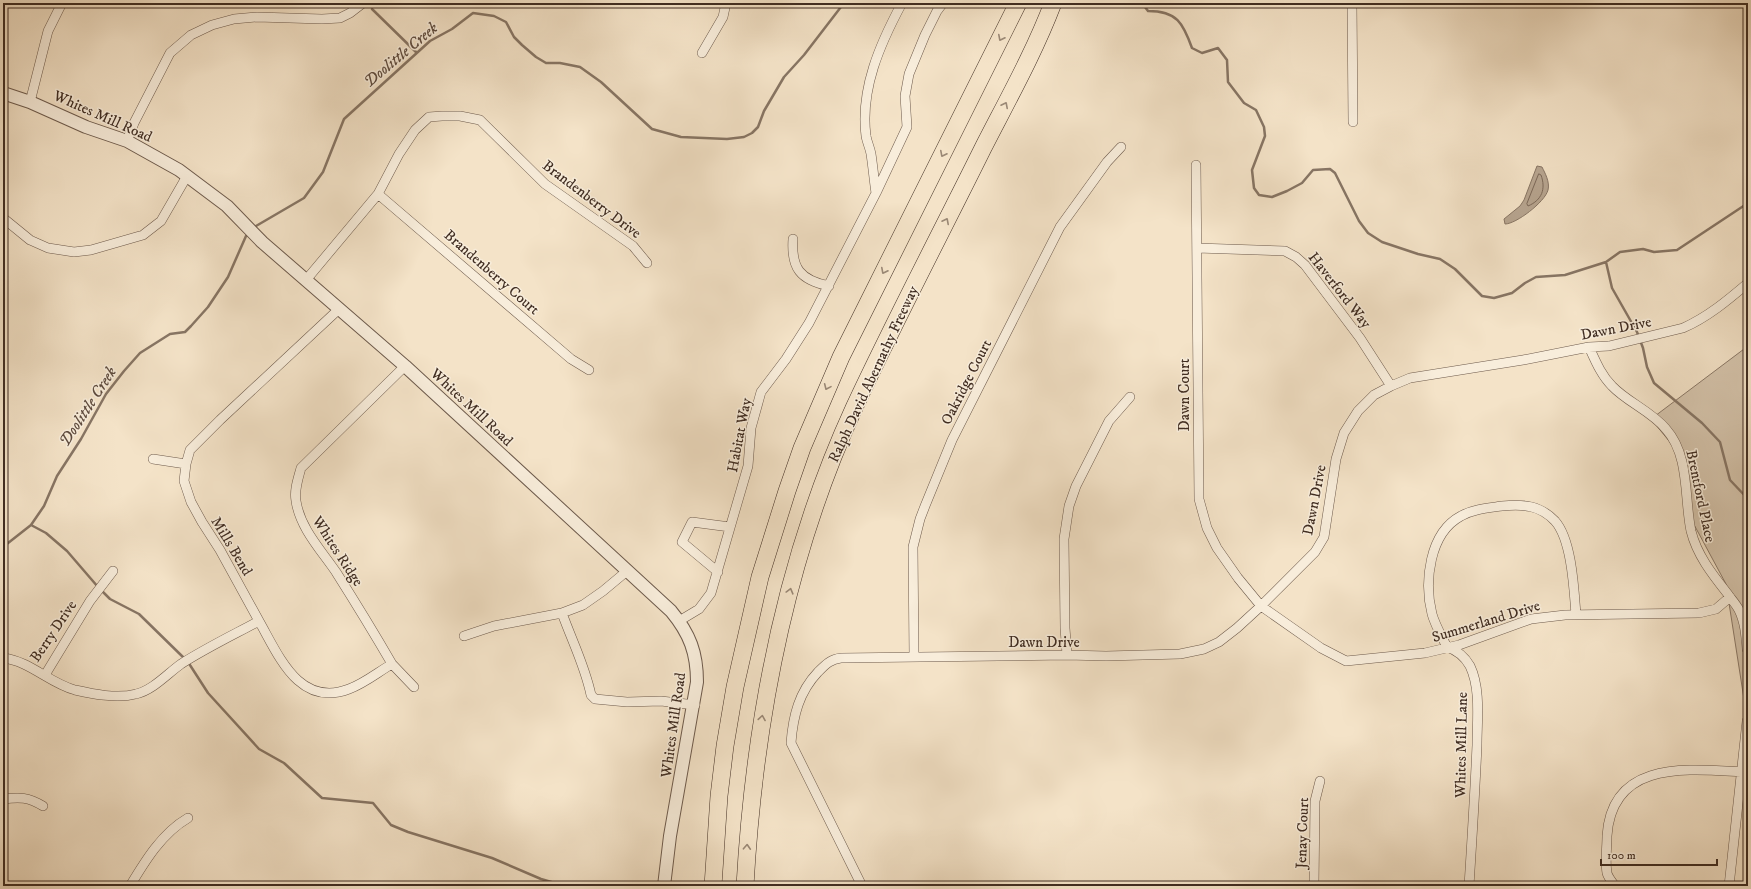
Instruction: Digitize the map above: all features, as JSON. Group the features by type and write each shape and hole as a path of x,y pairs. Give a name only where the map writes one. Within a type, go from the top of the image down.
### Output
{"highway":[{"path":"713,886 719,796 725,746 735,687 747,628 760,578 787,491 802,448 841,357 1018,3"},
{"name":"Ralph David Abernathy Freeway","path":"745,886 751,793 764,703 787,602 799,558 819,496 853,410 1021,74 1053,3"}],"street":[{"path":"30,102 48,31 62,3"},
{"path":"127,141 134,123 170,53 191,35 212,25 240,18 340,18 350,13 362,3"},
{"path":"702,53 723,17 726,3"},
{"path":"876,193 871,152 866,137 866,99 875,62 887,32 902,3"},
{"name":"Habitat Way","path":"679,620 699,609 711,593 748,466 752,428 761,392 810,323 876,193 907,127 906,96 909,74 925,35 937,11 944,3"},
{"path":"1352,3 1353,122"},
{"name":"Whites Mill Road","path":"3,93 30,102 86,127 127,141 187,176 227,206 262,242 405,366 679,620 694,651 697,666 697,682 670,836 664,886"},
{"name":"Brandenberry Drive","path":"306,280 378,194 398,154 415,130 429,117 460,116 480,120 545,184 634,246 647,263"},
{"name":"Oakridge Court","path":"914,657 914,547 920,519 925,506 952,440 1060,227 1107,162 1121,147"},
{"name":"Dawn Court","path":"1196,164 1199,499 1207,528 1217,548 1238,578 1261,606"},
{"path":"3,218 30,240 48,248 74,252 91,250 142,235 155,226 161,221 187,176"},
{"name":"Brandenberry Court","path":"378,194 571,359 589,370"},
{"path":"793,239 792,254 795,265 806,279 829,286"},
{"name":"Haverford Way","path":"1197,248 1285,251 1296,257 1305,265 1360,338 1391,386"},
{"name":"Dawn Drive","path":"862,886 791,743 794,718 801,696 808,683 833,659 1067,655 1106,656 1180,654 1204,649 1219,642 1261,606 1315,552 1324,537 1336,459 1344,433 1358,411 1374,395 1410,378 1523,360 1589,347 1609,346 1683,328 1694,323 1727,301 1748,283"},
{"name":"Mills Bend","path":"259,621 220,550 191,502 184,481 186,464 190,450 339,308"},
{"name":"Brentford Place","path":"1589,347 1598,367 1612,386 1646,411 1667,429 1678,449 1684,475 1691,530 1698,551 1739,609 1743,621 1747,649"},
{"name":"Whites Ridge","path":"405,366 301,468 296,488 295,500 299,514 310,535 339,577 392,664 414,687"},
{"path":"1067,655 1065,628 1064,538 1069,506 1076,486 1109,421 1130,397"},
{"path":"153,459 186,464"},
{"path":"1447,647 1432,614 1429,593 1431,560 1438,539 1450,523 1461,515 1479,510 1514,505 1529,506 1541,509 1555,522 1562,533 1570,560 1576,615"},
{"path":"718,572 682,542 692,522 730,527"},
{"name":"Berry Drive","path":"3,658 20,662 44,675 90,601 113,571"},
{"path":"464,636 494,626 562,613 583,604 603,591 627,571"},
{"name":"Summerland Drive","path":"1261,606 1321,648 1346,661 1425,653 1460,645 1531,618 1558,615 1699,613 1716,610 1730,598"},
{"path":"562,613 571,638 581,658 591,695 595,699 627,702 661,701 694,705"},
{"path":"44,675 62,686 77,690 96,694 124,696 134,695 151,686 180,665 259,621 291,675 300,684 311,689 326,692 341,691 358,685 392,664"},
{"name":"Whites Mill Lane","path":"1447,647 1453,649 1470,665 1475,684 1477,718 1476,771 1469,886"},
{"path":"1729,886 1745,771 1747,721"},
{"path":"1615,886 1608,874 1608,831 1612,809 1629,787 1644,778 1674,770 1745,771"},
{"name":"Jenay Court","path":"1314,886 1316,801 1320,781"},
{"path":"3,800 15,798 32,799 43,806"},
{"path":"130,886 167,833 176,824 188,818"}],"shaded area":[{"path":"1748,346 1748,713 1746,712 1726,584 1691,519 1683,458 1651,419"}],"water":[{"path":"1537,166 1542,167 1547,178 1548,190 1546,195 1530,212 1510,223 1505,224 1504,219 1520,206 1524,200"}],"waterway":[{"name":"Doolittle Creek","path":"256,226 304,198 323,172 344,119 430,41 452,29 473,13 494,16 506,22 514,37 536,57 546,63 560,63 580,67 601,82 652,129 681,137 727,139 744,137 752,133 758,127 764,111 784,77 804,55 844,3"},
{"name":"Doolittle Creek","path":"1142,3 1148,11 1166,13 1178,20 1182,25 1192,48 1202,53 1218,48 1227,60 1228,82 1244,103 1256,110 1264,127 1265,136 1252,170 1254,188 1259,195 1272,197 1302,183 1313,170 1330,169 1335,173 1359,221 1368,233 1382,242 1418,254 1440,259 1455,269 1482,296 1494,298 1512,293 1536,277 1565,275 1606,262 1620,252 1643,249 1654,252 1677,250 1748,203"},
{"path":"372,9 417,53"},
{"name":"Doolittle Creek","path":"3,547 31,525 44,506 57,476 81,439 106,394 124,371 140,353 170,334 185,332 208,307 228,277 246,236"},
{"path":"1606,262 1612,288 1637,332 1643,348 1647,367 1654,383 1702,423 1720,442 1730,480 1748,499"},
{"path":"31,525 46,533 67,551 98,587"},
{"path":"101,590 110,599 139,614 185,659"},
{"path":"188,662 208,693 259,749 284,763 322,798 373,803 391,825 408,832 492,858 541,879 565,886"}]}
